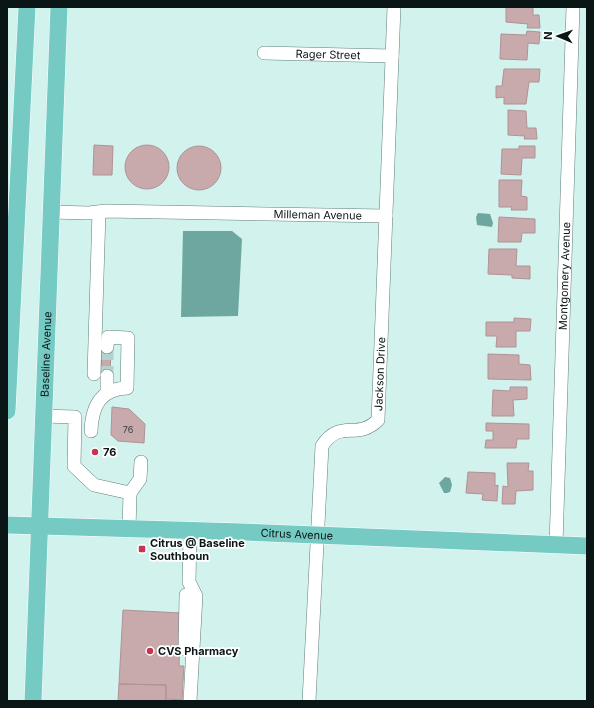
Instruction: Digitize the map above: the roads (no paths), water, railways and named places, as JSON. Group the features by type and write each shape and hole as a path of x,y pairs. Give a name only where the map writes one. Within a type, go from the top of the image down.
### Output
{"main road":[{"path":"7,411 8,352 28,7"},
{"name":"Baseline Avenue","path":"33,701 41,527 50,212 59,7"},
{"name":"Citrus Avenue","path":"7,526 129,530 190,530 587,546"}],"street":[{"name":"Jackson Drive","path":"309,701 322,446 327,438 337,431 358,430 371,427 378,420 394,7"},
{"name":"Montgomery Avenue","path":"556,545 573,7"},
{"name":"Rager Street","path":"264,53 392,56"},
{"name":"Milleman Avenue","path":"50,212 386,216"},
{"path":"99,212 101,375 107,393"},
{"path":"43,416 75,417 91,424 101,396 116,388 127,388 128,338 108,337 107,347"},
{"path":"75,417 74,466 94,485 130,492"},
{"path":"129,530 130,492 140,480 141,462"},
{"path":"190,530 189,582 196,596 190,701"},
{"path":"186,595 185,653 192,669"}],"tunnel":[{"path":"107,347 107,376"}],"place":[{"name":"76","path":"95,452"},
{"name":"Citrus @ Baseline Southboun","path":"142,549"},
{"name":"CVS Pharmacy","path":"150,651"}]}
